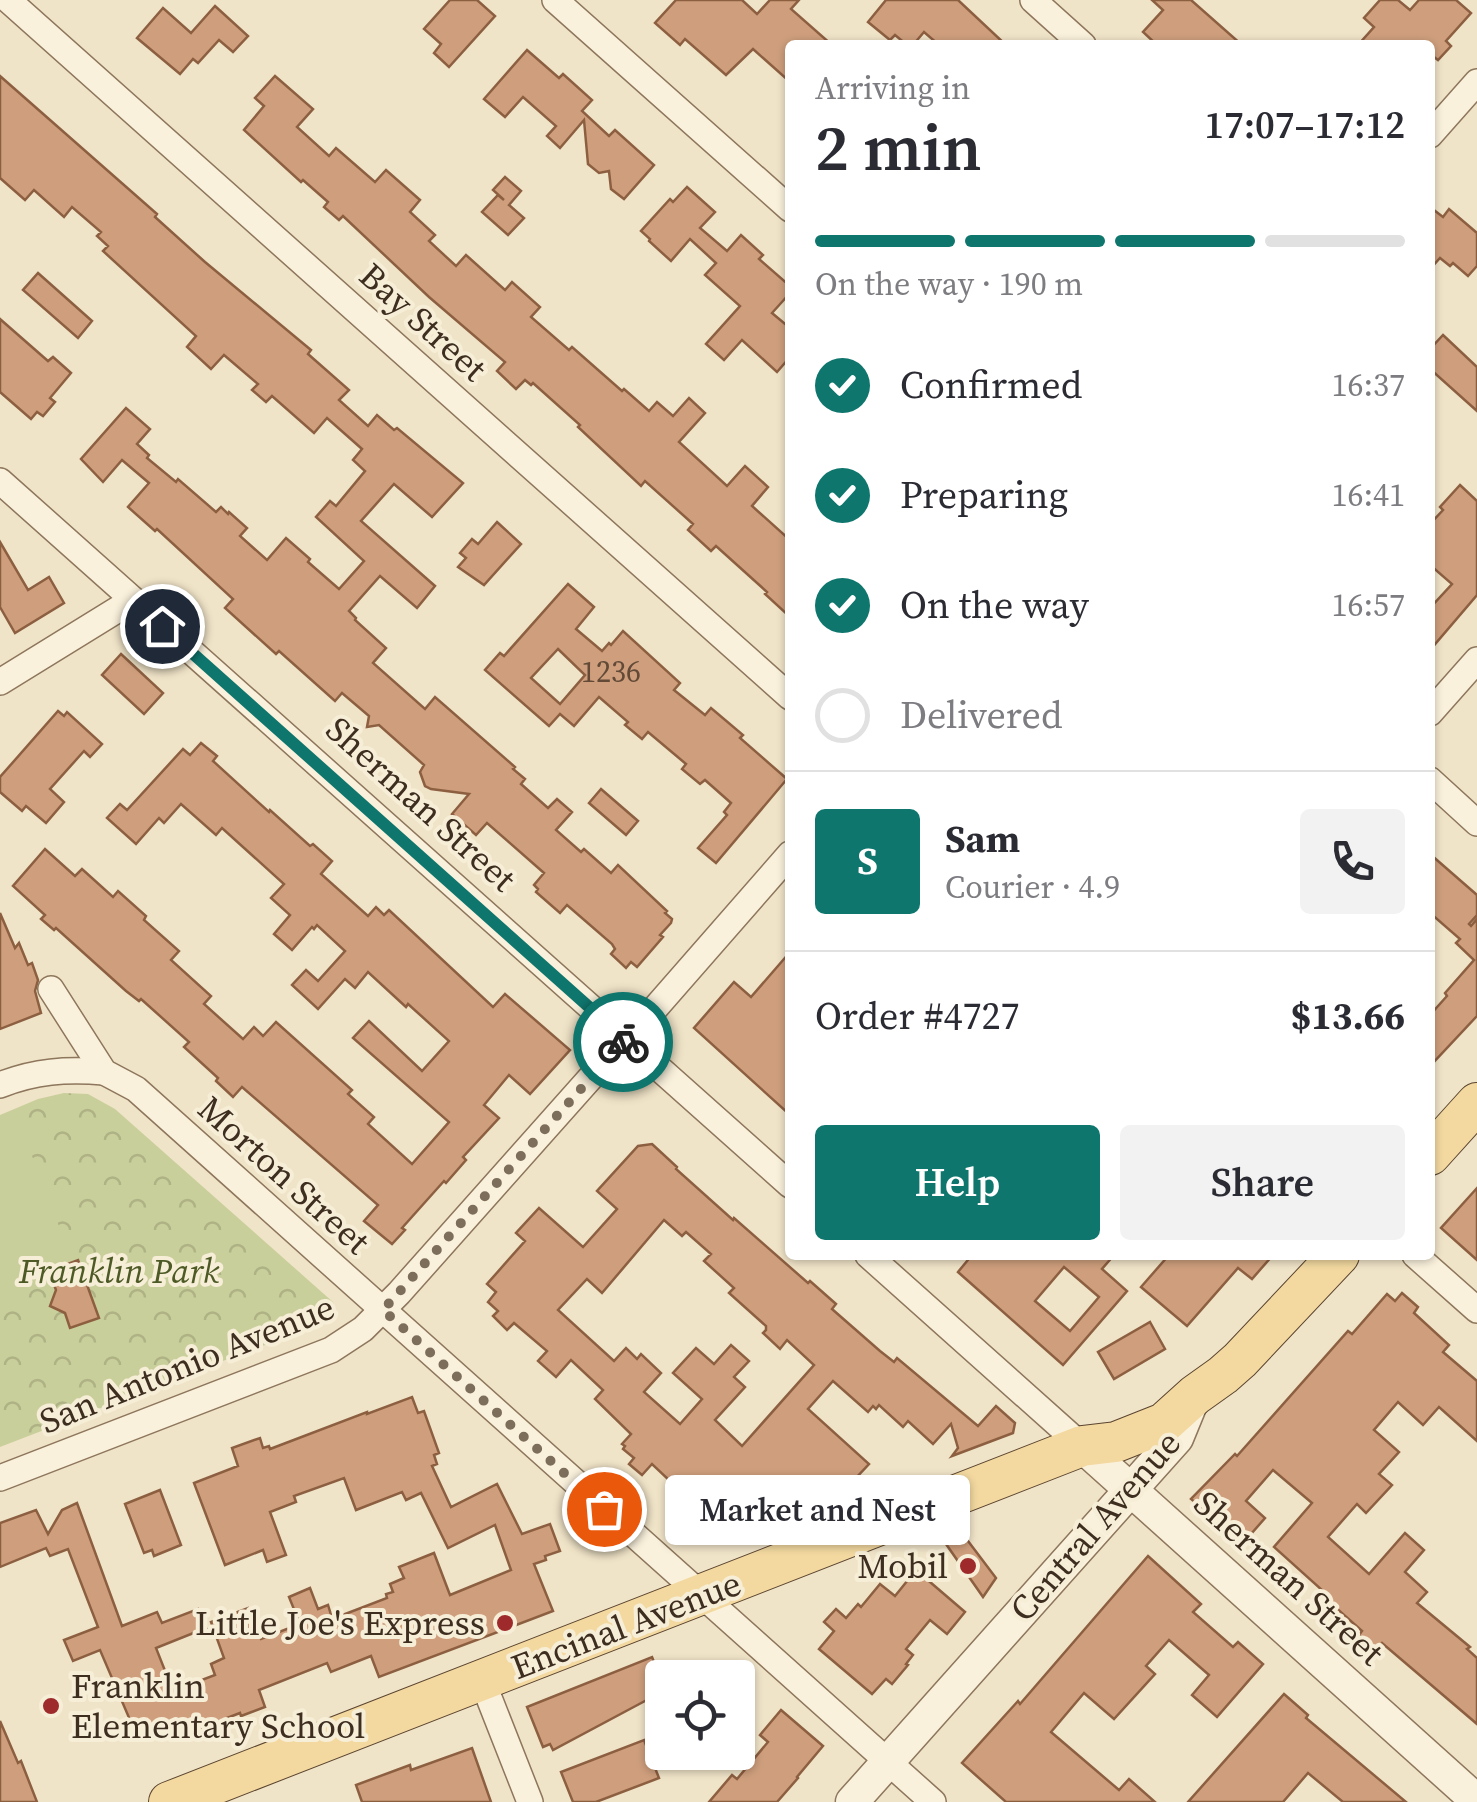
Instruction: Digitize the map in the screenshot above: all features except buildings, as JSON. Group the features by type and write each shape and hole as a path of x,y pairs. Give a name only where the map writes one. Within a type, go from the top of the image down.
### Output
{"main road":[{"path":"1435,1149 1477,1103"},
{"name":"Central Avenue","path":"1194,1395 1240,1360 1334,1260"},
{"name":"Encinal Avenue","path":"169,1802 1082,1446 1110,1418 1165,1390 1194,1395"}],"street":[{"name":"Bay Street","path":"8,0 785,693"},
{"path":"555,0 785,205"},
{"path":"1033,0 1078,40"},
{"path":"1435,129 1477,82"},
{"name":"Sherman Street","path":"0,481 785,1182"},
{"path":"0,682 133,600"},
{"path":"1435,707 1477,660"},
{"path":"1435,785 1477,823"},
{"name":"San Antonio Avenue","path":"0,1478 330,1350 356,1334 383,1310 785,860"},
{"name":"Morton Street","path":"51,989 104,1072 136,1089 933,1802"},
{"path":"0,1085 26,1074 68,1069 104,1072"},
{"name":"Sherman Street","path":"874,1260 1477,1801"},
{"path":"1421,1260 1477,1310"},
{"name":"Central Avenue","path":"852,1802 1177,1438 1194,1395"},
{"path":"482,1680 530,1802"}],"green space":[{"name":"Franklin Park","path":"64,1093 88,1094 115,1109 333,1302 335,1311 327,1321 0,1447 0,1115"},
{"path":"19,1122 70,1255 30,1270 17,1296 0,1303 0,1130"}],"way so far":[{"path":"604,1509 383,1310 623,1042"}],"place":[{"name":"Market and Nest","path":"604,1509"},
{"name":"Mobil","path":"968,1566"},
{"name":"Little Joe's Express","path":"505,1623"},
{"name":"Franklin Elementary School","path":"51,1706"}],"route":[{"path":"162,626 626,1040 623,1042"}]}
